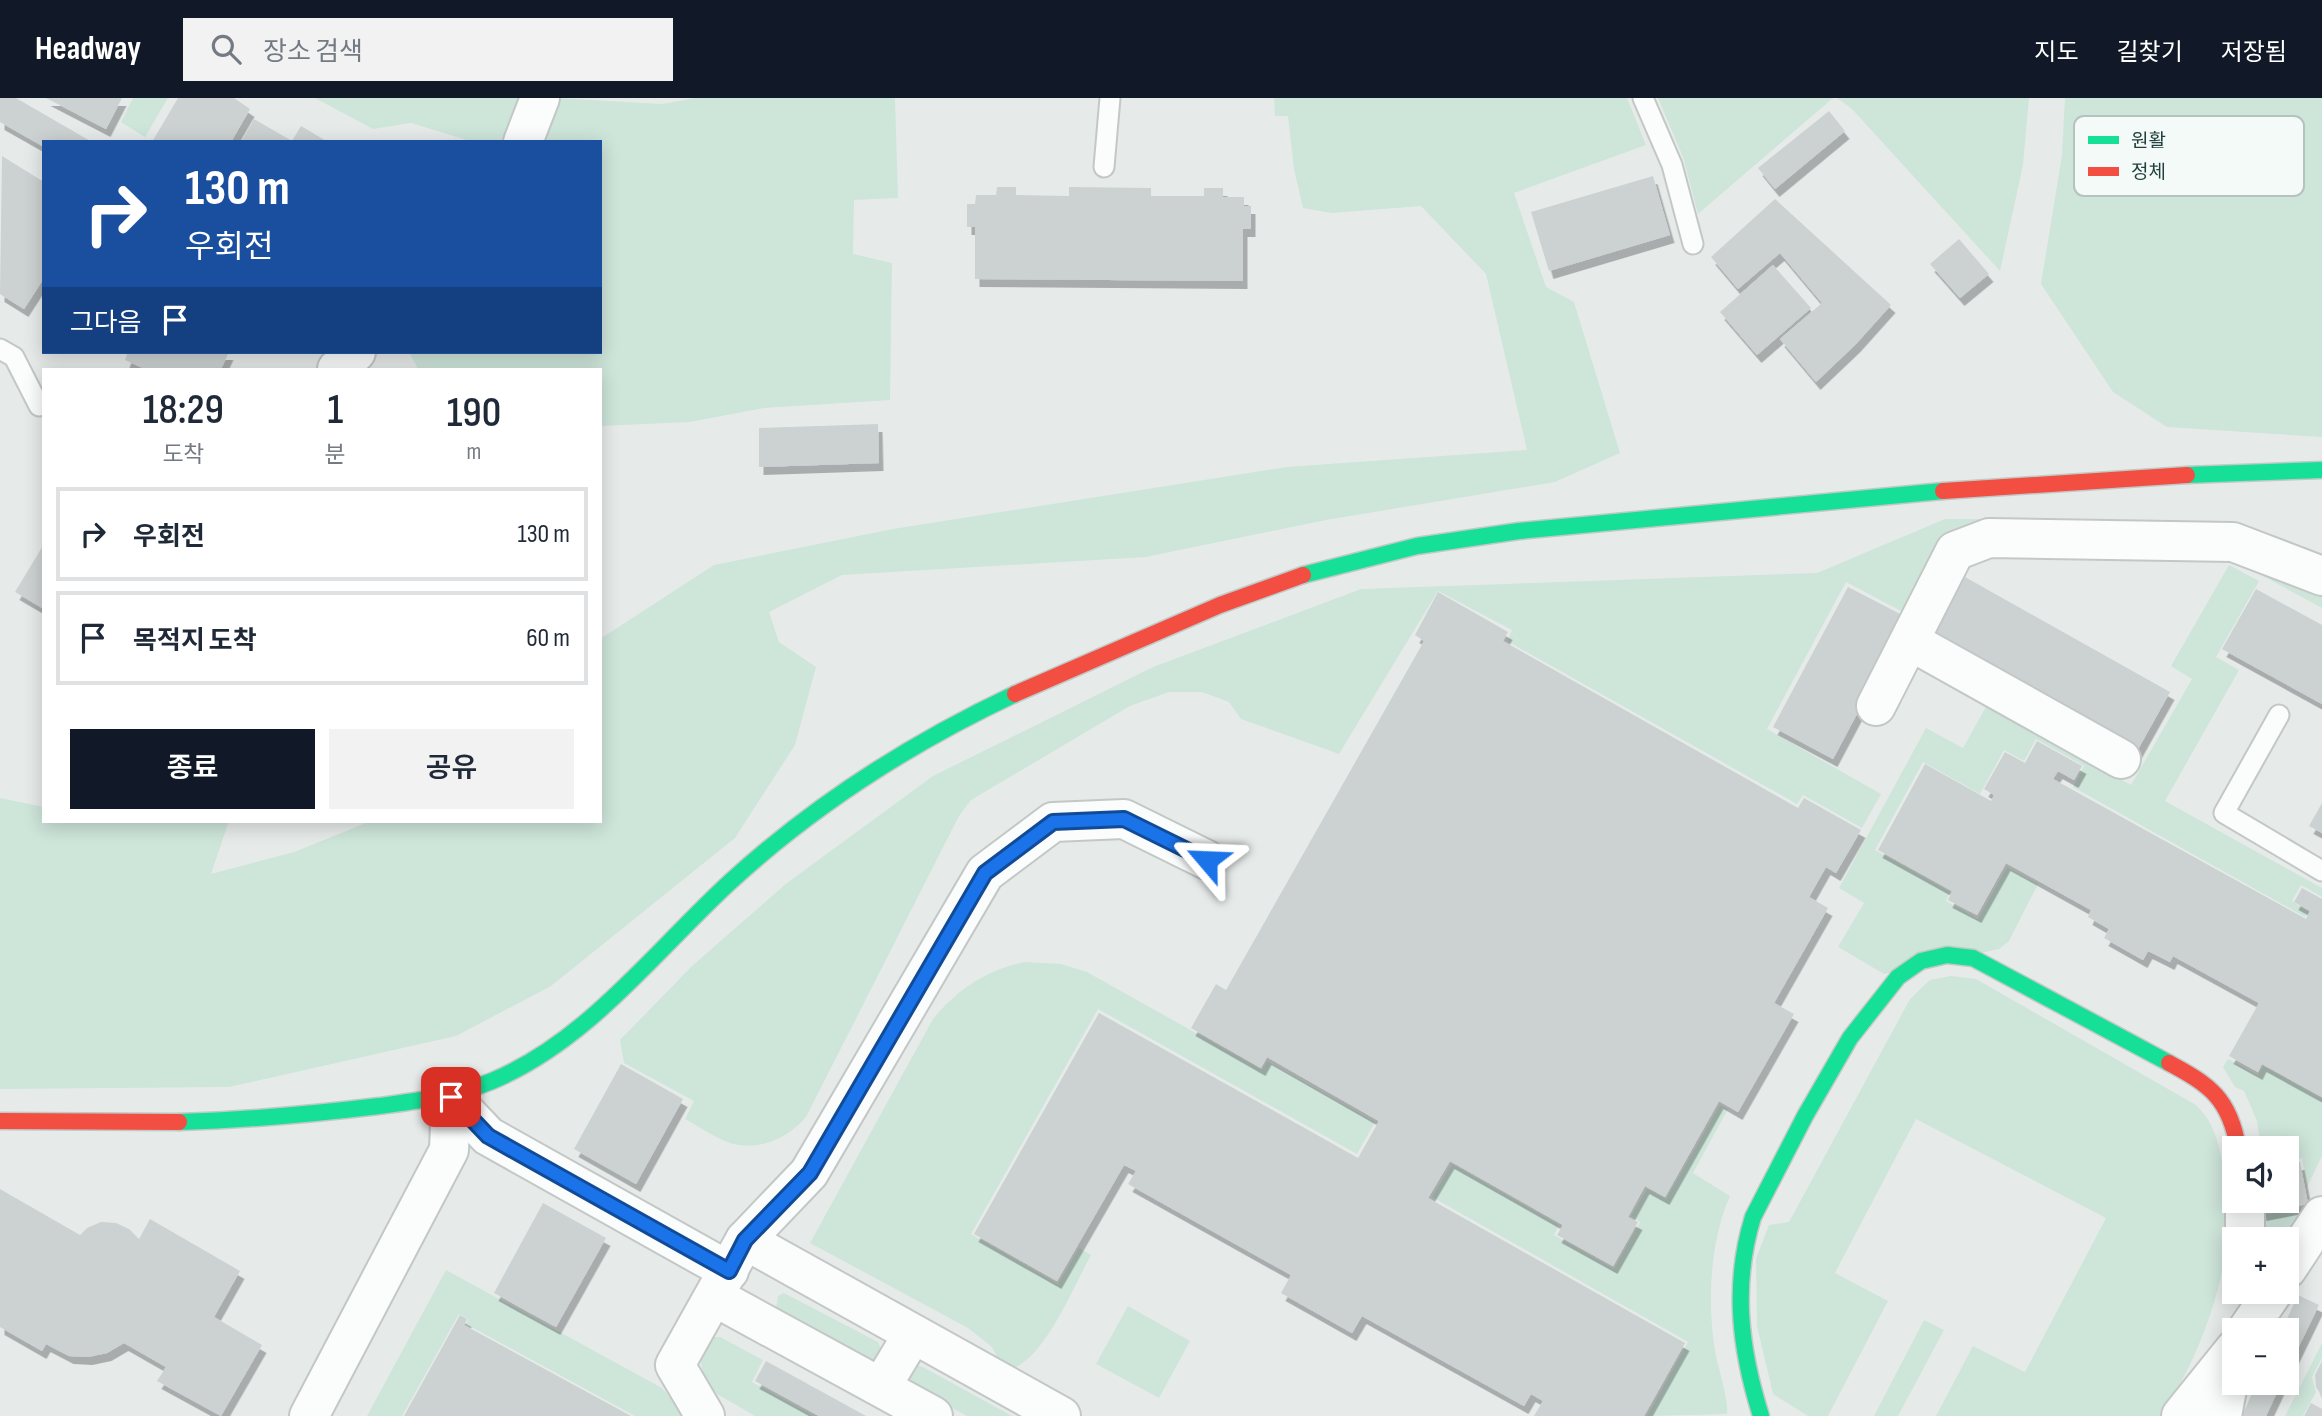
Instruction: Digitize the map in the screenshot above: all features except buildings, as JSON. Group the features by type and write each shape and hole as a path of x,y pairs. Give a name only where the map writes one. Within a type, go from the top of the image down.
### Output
{"street":[{"path":"524,140 540,98"},
{"path":"338,368 354,354"},
{"path":"0,1121 42,1124 197,1121 321,1112 451,1097 506,1075 571,1036 704,905 843,789 906,749 1018,689 1270,586 1363,557 1436,540 1849,496 2008,483 2322,470"},
{"path":"1876,706 1955,551 1989,538 2233,542 2322,576"},
{"path":"1910,641 2121,759"},
{"path":"705,1416 676,1365 729,1269 810,1173 985,873 1053,822 1124,819 1207,860"},
{"path":"1761,1416 1751,1386 1738,1312 1741,1248 1753,1217 1857,1022 1889,985 1918,962 1944,953 1973,958 2206,1082 2222,1097 2234,1123 2236,1136"},
{"path":"451,1097 488,1136 729,1269 881,1387 933,1416"},
{"path":"309,1416 449,1150 451,1097"},
{"path":"449,1150 488,1136"},
{"path":"2299,1251 2322,1216"},
{"path":"729,1269 913,1334 1048,1413"},
{"path":"881,1387 913,1334"},
{"path":"2180,1416 2222,1365"},
{"path":"2221,1416 2225,1395"}],"lane":[{"path":"1104,167 1110,98"},
{"path":"1643,98 1672,165 1693,244"},
{"path":"0,349 14,357 39,406"},
{"path":"2279,715 2224,813 2322,872"}],"green space":[{"path":"133,98 168,98 145,137 121,122"},
{"path":"315,98 522,98 507,140 466,140 411,123 373,129"},
{"path":"556,98 662,104 695,98 895,98 898,198 854,200 853,254 892,263 890,400 764,408 690,422 602,426 602,368 417,368 410,354 602,354 602,140 539,140"},
{"path":"1274,98 1627,98 1646,145 1514,193 1546,287 1574,302 1620,453 1555,482 1326,520 1146,557 842,575 769,612 779,642 816,667 795,745 735,838 551,986 456,1036 229,1087 0,1089 0,798 42,807 42,823 228,823 211,874 294,852 366,823 602,823 602,638 714,565 893,529 1287,467 1527,450 1486,274 1421,206 1332,213 1303,208 1294,169 1288,116 1275,116"},
{"path":"1658,98 1833,98 1698,214 1683,157"},
{"path":"1837,98 2029,98 2023,165 2000,271 1852,109"},
{"path":"2065,98 2322,98 2322,437 2167,427 2113,392 2041,284 2062,155"},
{"path":"1945,519 1993,519 1994,528 1903,612 1846,582 1767,729 1881,794 1862,828 1803,795 1797,804 1507,641 1512,630 1438,591 1339,754 1241,719 1229,702 1202,692 1169,692 1130,706 971,800 959,816 806,1117 785,1135 767,1143 749,1146 726,1141 685,1119 694,1101 624,1063 620,1040 692,966 787,883 933,776 1153,667 1361,589 1817,573"},
{"path":"2232,559 2322,591 2322,608"},
{"path":"2229,565 2259,581 2216,657 2239,670 2165,801 2322,888 2322,897 2301,885 2292,901 2309,912 2305,917 2073,787 2084,766 2036,739 2024,761 2004,750 1980,794 1923,762 1875,850 1950,892 1946,901 1978,919 2007,867 2038,884 2009,941 1999,949 1884,974 1838,947 1864,903 1839,888 1926,728 1963,748 1987,705 2131,785 2192,679 2171,666"},
{"path":"1024,962 1061,964 1087,972 1262,1070 1267,1061 1375,1122 1357,1154 1098,1009 971,1234 1058,1284 1079,1248 1091,1255 1048,1335 1026,1361 1014,1368 1000,1363 992,1347 968,1328 810,1243 933,1019 953,998 974,982 997,970"},
{"path":"1951,976 1976,979 2196,1105 2214,1131 2222,1160 2222,1213 2230,1213 2229,1227 2222,1227 2222,1271 2210,1316 2199,1343 2174,1394 2159,1416 1936,1416 1973,1346 2025,1372 2106,1218 1916,1119 1835,1273 1888,1301 1828,1416 1808,1416 1773,1394 1757,1326 1756,1259 1769,1225 1789,1222 1910,999 1930,980"},
{"path":"2228,1059 2258,1075 2263,1066 2322,1099 2322,1156 2307,1187 2302,1158 2299,1159 2299,1136 2259,1136 2257,1121 2244,1091 2235,1087 2223,1067"},
{"path":"1720,1105 1728,1109 1693,1173 1730,1196 1714,1252 1711,1292 1715,1351 1725,1392 1727,1414 1647,1416 1688,1342 1432,1197 1452,1164 1559,1225 1554,1235 1614,1269 1640,1222 1631,1216 1647,1189 1666,1199"},
{"path":"2308,1208 2295,1227 2263,1227 2263,1215 2299,1213 2299,1209"},
{"path":"446,1270 662,1388 686,1416 635,1416 466,1324 468,1319 459,1314 402,1416 367,1416"},
{"path":"784,1293 878,1342 883,1354 874,1363 776,1309 778,1296"},
{"path":"1128,1306 1190,1341 1159,1398 1096,1364"},
{"path":"1924,1320 1944,1330 1898,1416 1874,1416"},
{"path":"714,1337 720,1337 763,1360 752,1382 813,1416 755,1416 717,1394 704,1378 699,1353"},
{"path":"2322,1343 2322,1358 2312,1377 2316,1392 2303,1416 2285,1416 2296,1395 2299,1395 2299,1388"},
{"path":"916,1365 1012,1416 967,1416 907,1381 910,1368"}],"traffic: fast":[{"path":"2187,475 2322,470"},
{"path":"1303,575 1417,546 1519,531 1943,491"},
{"path":"179,1122 304,1114 422,1100 478,1086 527,1064 590,1019 730,882 795,827 901,755 1015,694"},
{"path":"1761,1416 1748,1366 1741,1317 1742,1267 1753,1217 1805,1116 1850,1038 1898,977 1921,961 1947,955 1973,958 2169,1063"}],"traffic: jam":[{"path":"1943,491 2187,475"},
{"path":"1015,694 1220,605 1303,575"},
{"path":"2169,1063 2216,1095 2230,1117 2235,1136"},
{"path":"0,1121 179,1122"}],"route":[{"path":"451,1097 488,1136 729,1271 745,1240 810,1173 985,873 1053,822 1124,819 1207,860"}]}
